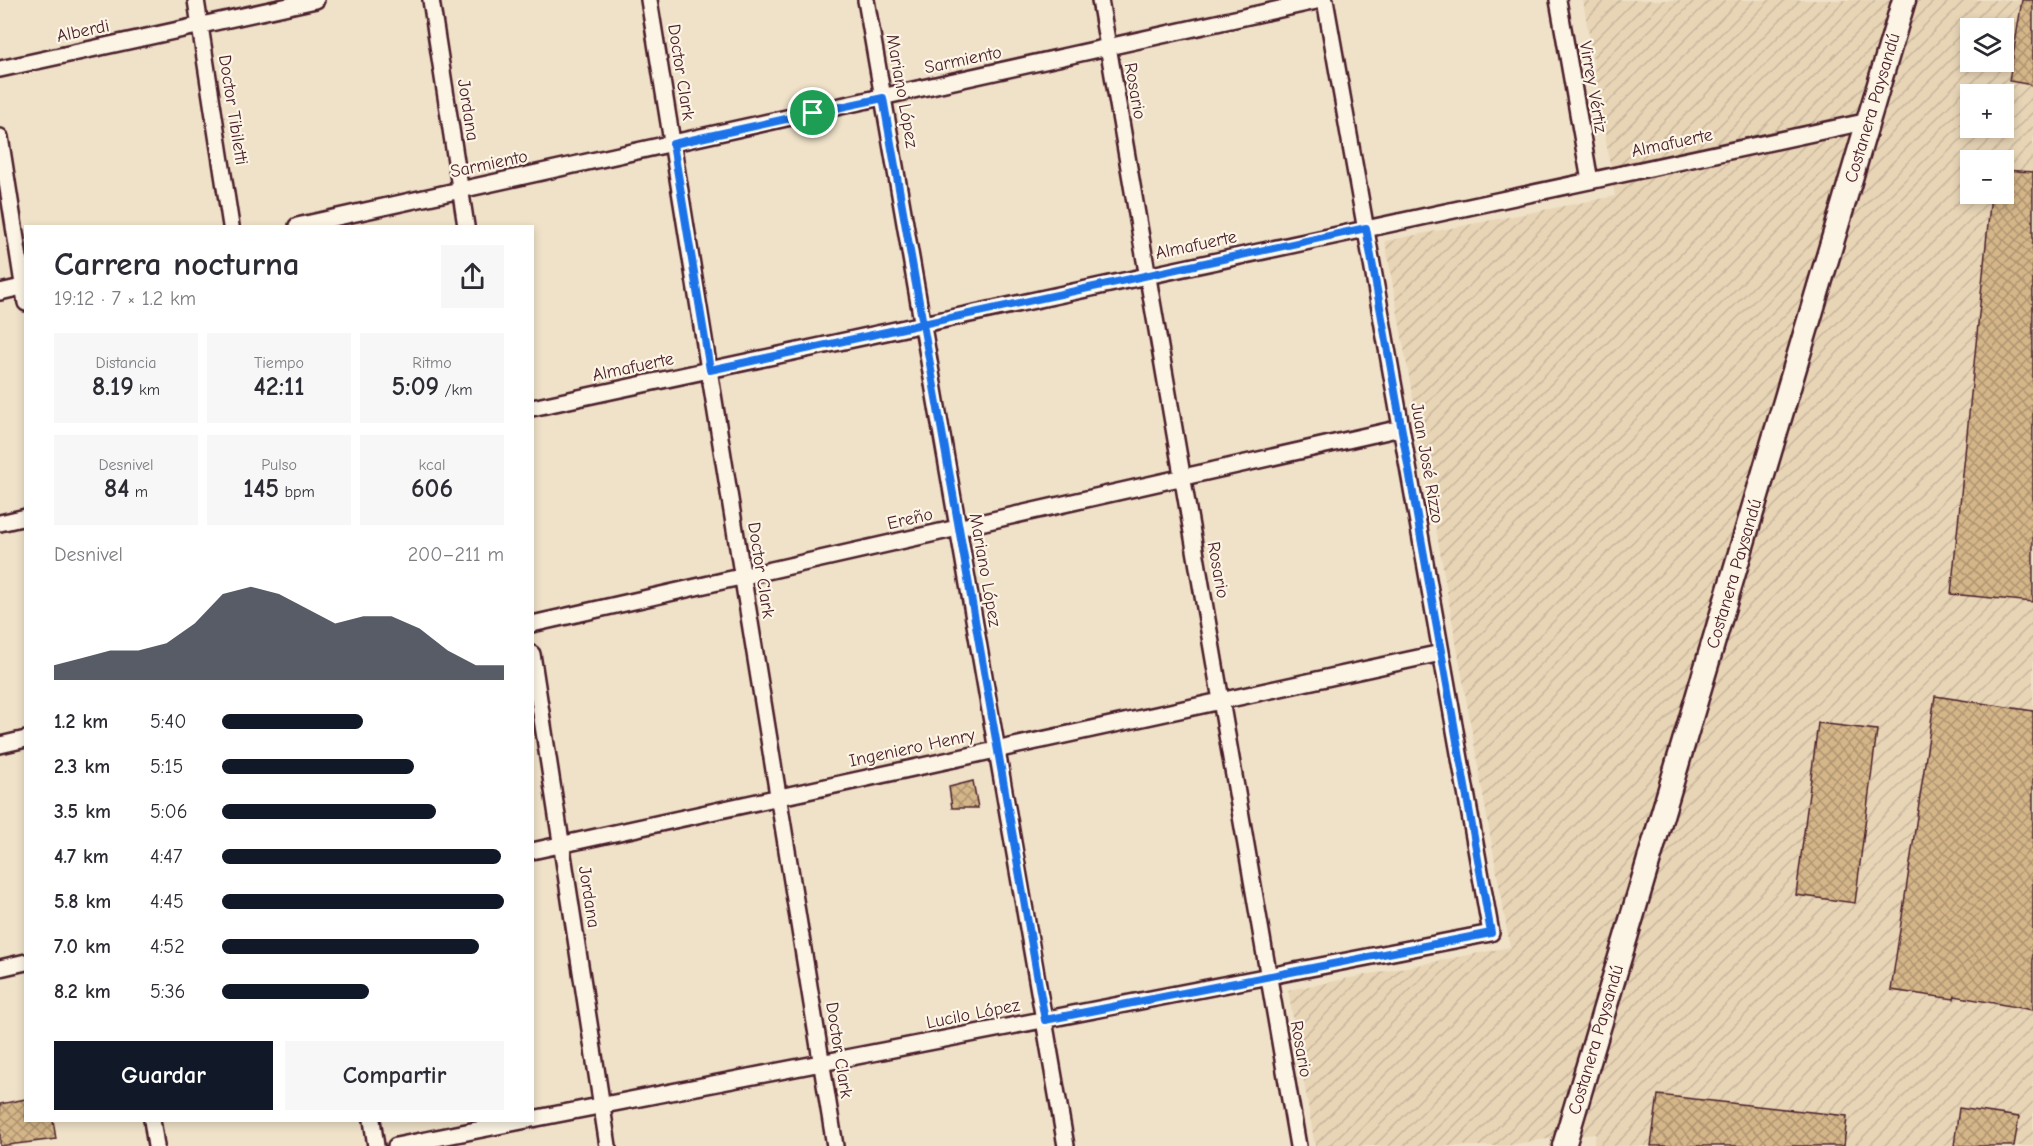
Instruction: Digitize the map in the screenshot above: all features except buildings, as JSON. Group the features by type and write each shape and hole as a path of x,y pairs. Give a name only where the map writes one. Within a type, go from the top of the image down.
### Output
{"main road":[{"name":"Costanera Paysandú","path":"1564,1146 1904,0"}],"street":[{"name":"Doctor Tibiletti","path":"196,0 231,225"},
{"name":"Alberdi","path":"0,69 316,0"},
{"name":"Jordana","path":"431,0 466,225"},
{"name":"Doctor Clark","path":"649,0 835,1146"},
{"name":"Mariano López","path":"866,0 1066,1146"},
{"name":"Rosario","path":"1100,0 1298,1146"},
{"name":"Sarmiento","path":"302,225 1323,0"},
{"name":"Juan José Rizzo","path":"1323,0 1366,228 1491,933"},
{"name":"Virrey Vértiz","path":"1558,0 1590,181"},
{"name":"Almafuerte","path":"534,408 1869,121"},
{"path":"0,137 24,286 0,292"},
{"name":"Ereño","path":"534,624 1401,428"},
{"path":"0,523 24,517"},
{"name":"Ingeniero Henry","path":"534,851 1441,652"},
{"name":"Jordana","path":"534,667 608,1146"},
{"path":"0,745 24,739"},
{"name":"Lucilo López","path":"534,1119 1491,933"},
{"path":"0,968 24,962"},
{"path":"152,1122 156,1146"},
{"path":"372,1122 376,1146"},
{"path":"396,1146 517,1122"}],"shaded area":[{"path":"1583,0 2033,0 2033,1146 1593,1146 1596,1134 1506,1146 1315,1146 1288,990 1510,947 1385,241 1615,196"}],"route":[{"path":"813,113 673,144 710,370 923,324 1148,276 1366,228 1491,933 1045,1020 958,528 935,392 923,324 910,249 883,98 813,113"}]}
